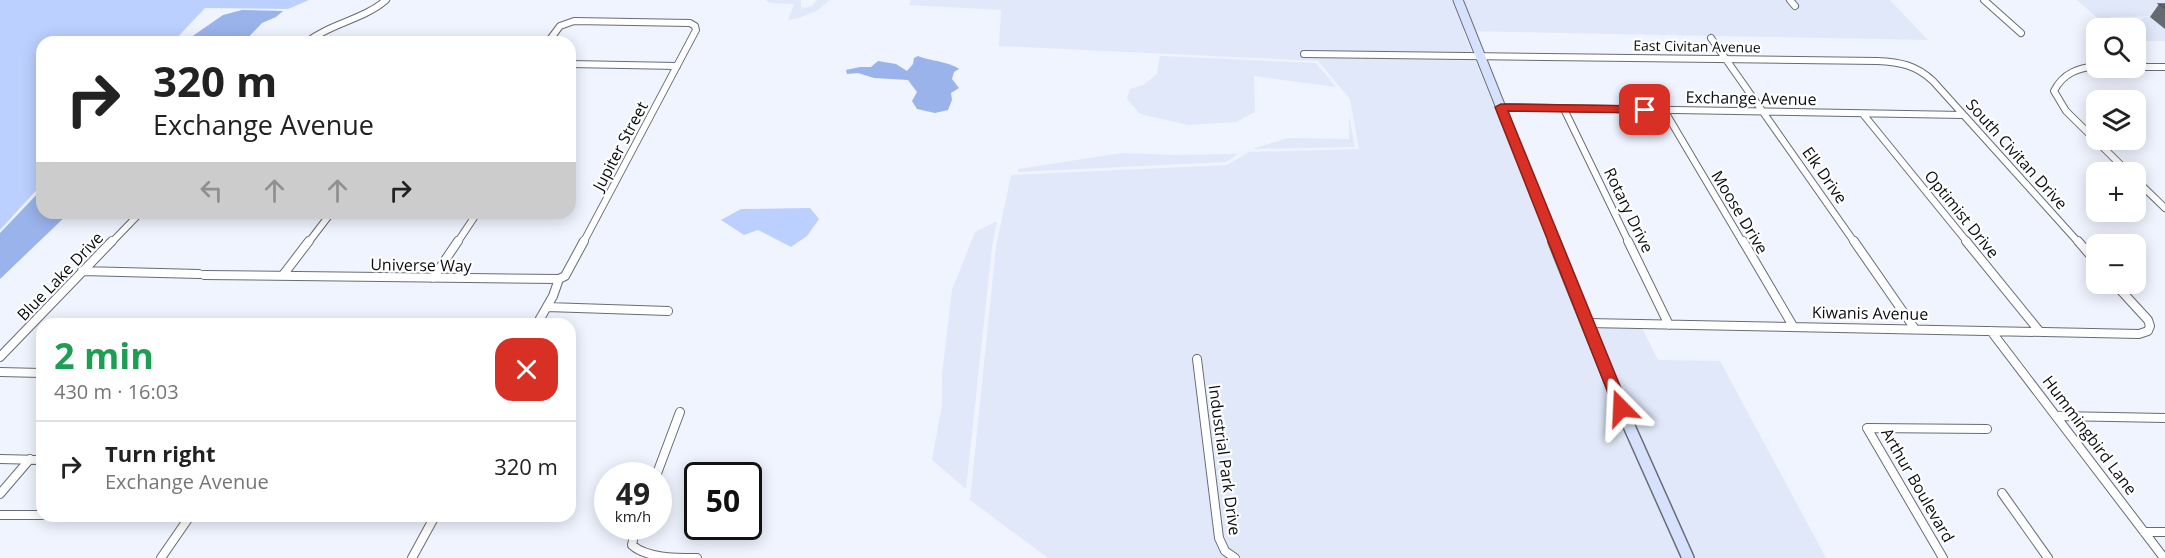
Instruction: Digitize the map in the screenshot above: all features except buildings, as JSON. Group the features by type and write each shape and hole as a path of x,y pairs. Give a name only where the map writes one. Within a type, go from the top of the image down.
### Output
{"main road":[{"path":"1458,0 1621,408 1688,558"}],"street":[{"path":"316,36 328,28 372,12 386,0"},
{"path":"1790,0 1795,6"},
{"path":"1984,0 2020,33"},
{"name":"Jupiter Street","path":"540,318 554,296 559,279 565,276 572,264 677,66 695,26 690,23 574,21 560,26 552,36"},
{"name":"Elk Drive","path":"1710,38 1915,329"},
{"name":"East Civitan Avenue","path":"1304,54 1877,61 1914,64"},
{"name":"South Civitan Drive","path":"1914,64 1922,69 2086,251"},
{"path":"576,65 677,66"},
{"path":"2086,67 2068,73 2058,81 2055,91 2066,111 2118,162"},
{"path":"2146,67 2165,67"},
{"name":"Exchange Avenue","path":"1501,107 1963,115"},
{"name":"Rotary Drive","path":"1564,109 1669,325"},
{"name":"Moose Drive","path":"1664,110 1793,327"},
{"name":"Optimist Drive","path":"1863,114 2040,332"},
{"path":"2146,190 2165,208"},
{"name":"Blue Lake Drive","path":"37,318 134,219"},
{"path":"283,275 326,219"},
{"path":"433,278 473,219"},
{"name":"Universe Way","path":"82,271 559,279"},
{"name":"Kiwanis Avenue","path":"1588,323 2139,334 2148,330 2148,320 2124,294"},
{"path":"546,307 668,311"},
{"name":"Blue Lake Drive","path":"0,357 36,319"},
{"name":"Hummingbird Lane","path":"1991,332 2058,416 2164,558"},
{"name":"Industrial Park Drive","path":"1197,359 1219,538 1225,551 1236,558"},
{"path":"0,372 36,373"},
{"path":"661,462 680,412"},
{"path":"2058,416 2165,418"},
{"name":"Arthur Boulevard","path":"1943,558 1867,428 1987,429"},
{"path":"0,459 36,460"},
{"path":"0,494 30,459"},
{"path":"2002,493 2048,558"},
{"path":"0,515 36,515"},
{"path":"160,558 186,522"},
{"path":"412,558 432,522"},
{"path":"2144,532 2165,532"},
{"path":"633,540 632,545 639,554 697,558"}],"shaded area":[{"path":"0,0 309,0 288,9 205,8 179,36 36,36 36,191 0,230"},
{"path":"765,0 801,0 801,7 805,8 812,6 817,0 830,0 816,11 788,20 794,4 770,3"},
{"path":"911,0 1890,0 1928,40 1463,31 1682,558 1048,558 970,500 996,247 1011,175 1227,165 1249,152 1359,149 1350,99 1318,61 999,46 1001,10 909,5"},
{"path":"2077,0 2165,0 2165,16 2098,18"},
{"path":"242,10 283,11 262,23 250,36 193,36 223,15"},
{"path":"2165,17 2165,41 2146,41 2146,18 2144,18"},
{"path":"918,56 959,69 954,72 952,79 959,88 951,93 952,100 948,110 935,113 917,109 912,101 917,92 908,80 874,78 858,73 847,74 846,70 871,67 878,61 896,64 907,71 913,64 914,58"},
{"path":"1160,56 1316,63 1336,87 1254,76 1255,112 1236,122 1188,125 1140,114 1127,99 1130,89 1143,85 1157,74"},
{"path":"1349,116 1355,147 1252,149 1288,138 1349,139"},
{"path":"1122,153 1238,154 1226,162 1018,172 1018,169"},
{"path":"36,195 36,219 63,219 0,279 0,233"},
{"path":"810,208 819,219 807,236 791,247 758,230 744,235 721,220 741,209"},
{"path":"997,221 992,247 966,489 932,460 942,405 942,375 952,290 975,232"},
{"path":"1595,327 1642,328 1658,360 1720,361 1826,558 1694,558 1627,408"}],"route":[{"path":"1621,408 1501,107 1645,110"}]}
